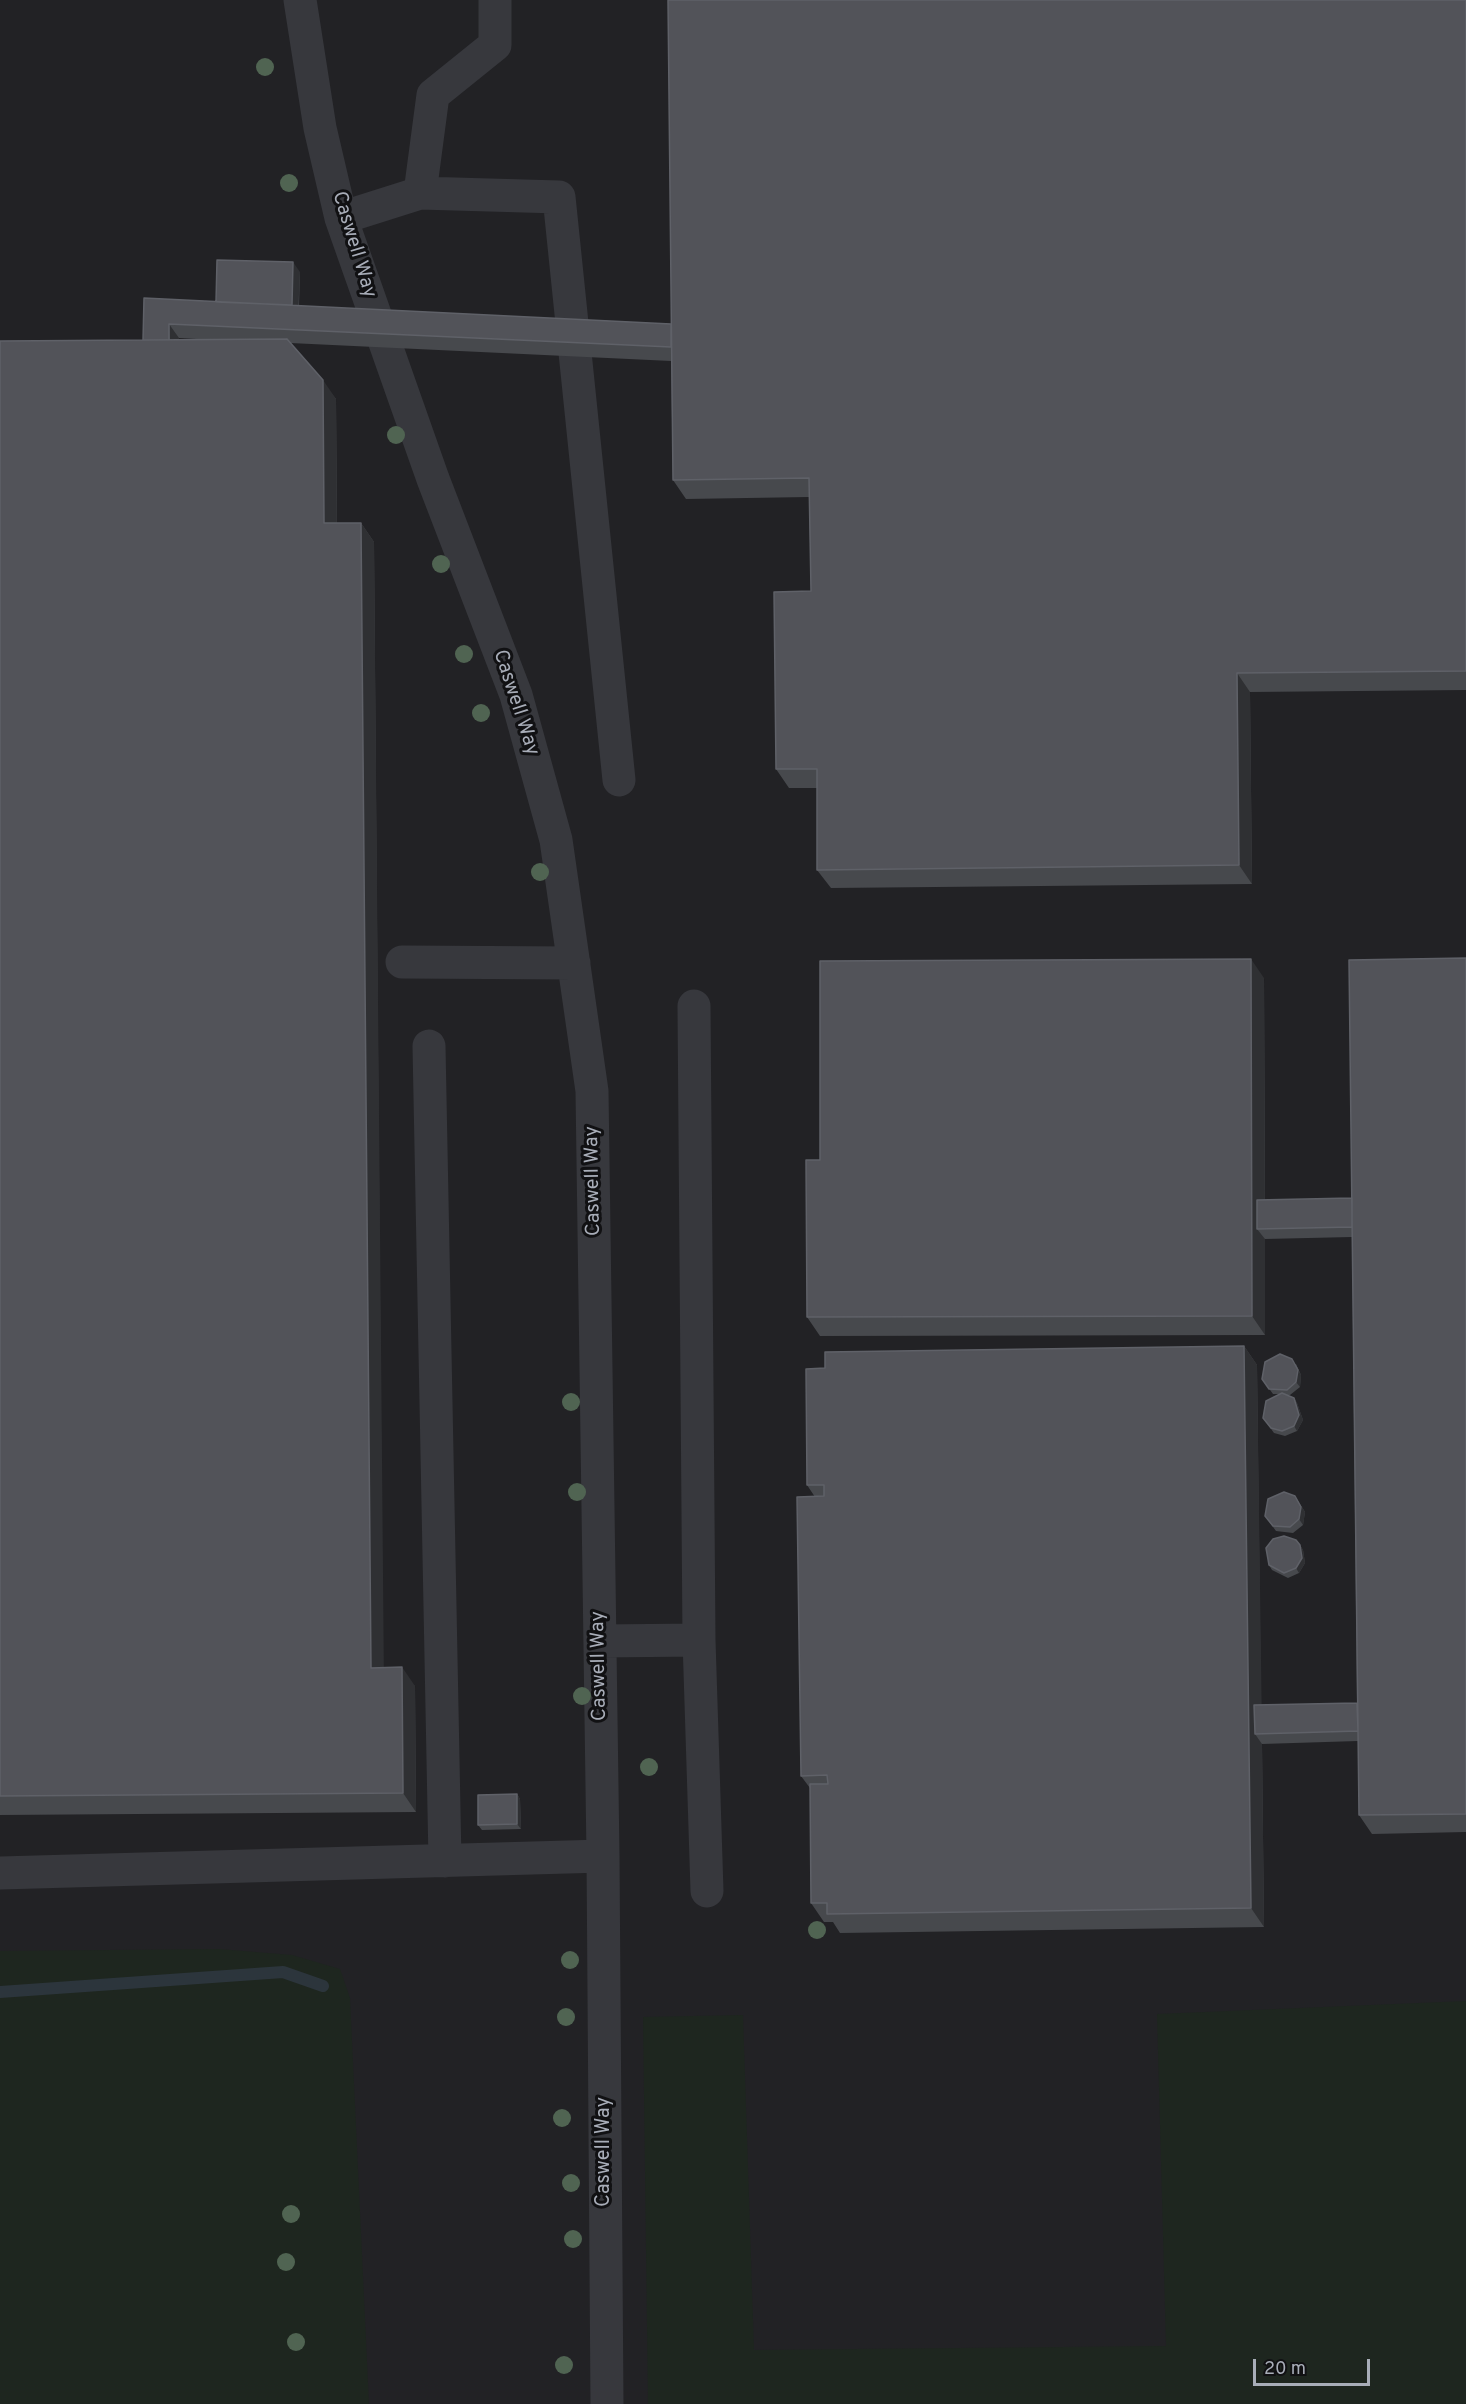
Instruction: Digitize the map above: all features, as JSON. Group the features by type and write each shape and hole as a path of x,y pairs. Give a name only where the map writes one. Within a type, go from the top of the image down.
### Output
{"street":[{"name":"Caswell Way","path":"300,0 320,128 341,218 432,478 516,695 556,840 592,1091 603,1856 607,2404"},
{"path":"420,193 434,95 495,45 495,0"},
{"path":"341,218 420,193 559,197 620,780"},
{"path":"402,962 574,963"},
{"path":"694,1006 699,1640 707,1891"},
{"path":"429,1046 445,1861"},
{"path":"600,1641 699,1640"},
{"path":"0,1873 603,1856"}],"shaded area":[{"path":"0,0 1466,0 1466,2404 0,2404"},
{"path":"219,1949 292,1955 340,1969 350,1998 369,2404 0,2404 0,1951"},
{"path":"1466,2001 1466,2404 648,2404 643,2017 743,2015 754,2350 1166,2346 1157,2014"}],"building":[{"path":"668,0 1466,0 1466,671 1237,673 1239,865 817,870 817,769 776,769 774,592 811,591 809,478 673,480"},
{"path":"217,260 293,262 292,305 216,302"},
{"path":"144,298 671,324 671,347 169,324 169,340 143,340"},
{"path":"287,339 323,380 324,523 361,523 371,1668 402,1667 403,1793 0,1796 0,341"},
{"path":"1466,958 1466,1814 1359,1815 1349,960"},
{"path":"1251,959 1252,1316 807,1317 806,1160 820,1160 820,961"},
{"path":"1352,1198 1352,1227 1257,1229 1257,1200"},
{"path":"1244,1346 1251,1908 827,1914 827,1903 811,1903 810,1784 828,1784 827,1775 801,1776 797,1497 824,1496 824,1485 807,1485 806,1369 825,1368 825,1352"},
{"path":"1280,1354 1292,1359 1298,1370 1296,1382 1287,1390 1269,1389 1262,1379 1265,1362"},
{"path":"1282,1393 1294,1398 1299,1415 1294,1426 1282,1431 1271,1428 1263,1418 1266,1401"},
{"path":"1284,1492 1295,1496 1301,1507 1299,1519 1290,1527 1273,1526 1265,1516 1268,1499"},
{"path":"1284,1536 1296,1540 1300,1545 1302,1558 1296,1568 1284,1573 1269,1565 1266,1548 1273,1539"},
{"path":"1357,1703 1358,1731 1255,1734 1254,1705"},
{"path":"517,1794 517,1824 478,1825 478,1795"}],"waterway":[{"path":"0,1992 283,1972 323,1986"}]}
